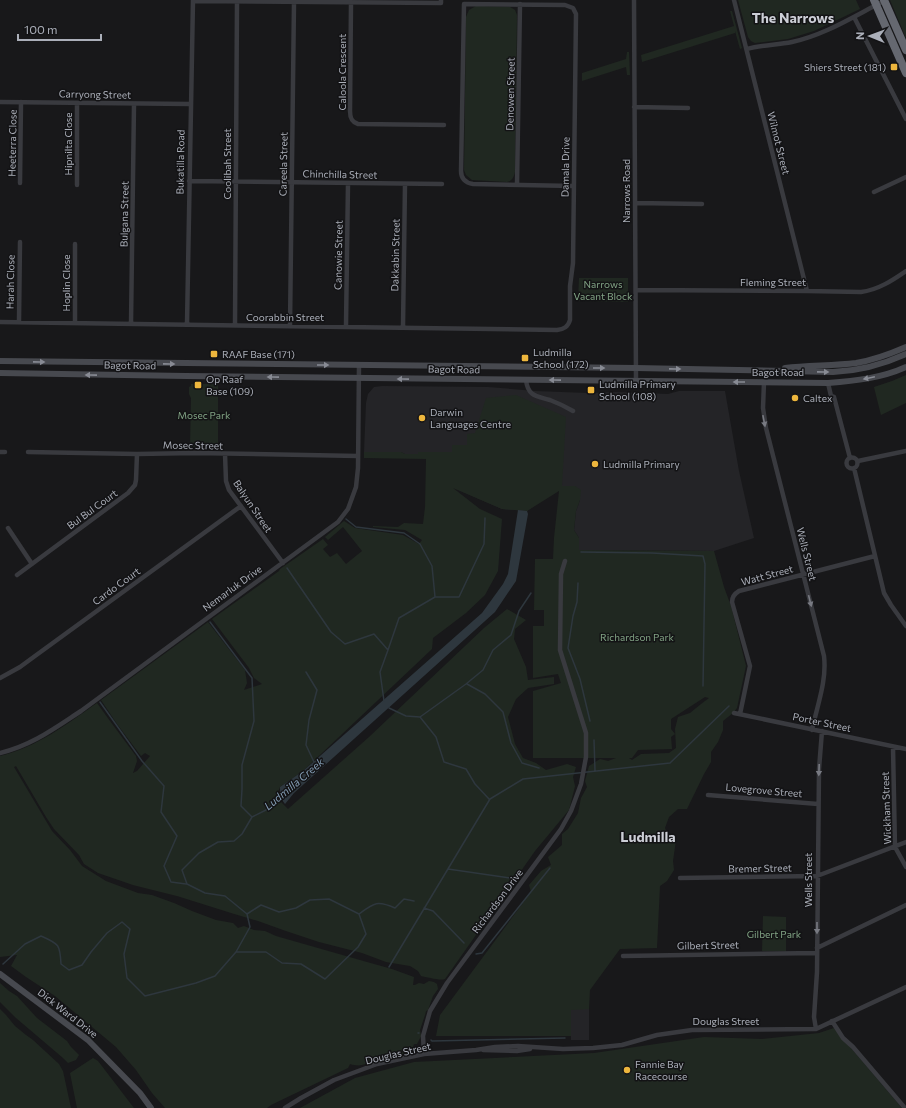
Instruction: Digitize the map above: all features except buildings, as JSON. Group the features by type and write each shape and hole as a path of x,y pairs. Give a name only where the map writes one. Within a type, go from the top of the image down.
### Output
{"highway":[{"path":"884,1 906,50"},
{"path":"875,3 906,73"}],"main road":[{"name":"Bagot Road","path":"771,370 797,366 855,363 877,358 906,347"},
{"name":"Bagot Road","path":"0,361 636,368 771,370 793,372 848,371 864,369 877,366 906,354"},
{"name":"Bagot Road","path":"0,373 828,383 873,378 906,366"},
{"name":"Dick Ward Drive","path":"3,976 88,1040 140,1093 151,1108"}],"street":[{"name":"Narrows Road","path":"634,0 636,381"},
{"name":"Wilmot Street","path":"734,0 807,290"},
{"path":"193,1 330,1 351,3 384,1 441,2"},
{"name":"Bukatilla Road","path":"187,324 193,1"},
{"path":"746,49 763,45 792,42 816,34 854,17 875,3 884,1"},
{"name":"Coolibah Street","path":"234,325 237,2"},
{"name":"Careela Street","path":"290,326 294,2"},
{"path":"553,2 520,4 497,2 464,4 461,171 464,180 467,183 473,184 574,186"},
{"name":"Damala Drive","path":"553,2 568,5 574,9 577,18 573,263 570,286 570,320 568,325"},
{"name":"Caloola Crescent","path":"351,3 350,111 352,120 358,124 444,125"},
{"name":"Denowen Street","path":"517,185 520,4"},
{"path":"854,17 906,120"},
{"name":"Carryong Street","path":"0,102 190,104"},
{"name":"Heeterra Close","path":"20,183 21,102"},
{"name":"Hipnilta Close","path":"77,185 78,103"},
{"name":"Bulgana Street","path":"131,324 134,104"},
{"path":"634,107 688,108"},
{"path":"874,192 906,178"},
{"name":"Chinchilla Street","path":"189,181 442,184"},
{"name":"Canowie Street","path":"346,326 348,183"},
{"name":"Dakkabin Street","path":"403,327 406,184"},
{"path":"635,203 702,204"},
{"name":"Harah Close","path":"19,322 20,242"},
{"name":"Hoplin Close","path":"75,323 76,244"},
{"name":"Fleming Street","path":"636,290 866,291 879,287 906,271"},
{"name":"Coorabbin Street","path":"0,322 557,330 568,325"},
{"name":"Nemarluk Drive","path":"0,753 32,742 81,711 338,522 348,509 356,487 358,456 359,365"},
{"path":"526,380 526,386 536,397 550,400 573,411"},
{"name":"Wells Street","path":"764,382 764,420 825,662 824,679 812,730"},
{"path":"828,383 831,396 834,398 850,458 847,461 847,465 850,468 854,468"},
{"path":"850,458 854,458 858,461 906,451"},
{"name":"Mosec Street","path":"28,452 358,456"},
{"name":"Bul Bul Court","path":"17,574 128,493 135,485 136,454"},
{"name":"Balyun Street","path":"225,454 227,486 283,563"},
{"path":"854,468 858,465 858,461"},
{"path":"854,468 886,597 906,626"},
{"name":"Cardo Court","path":"0,678 20,667 241,506"},
{"path":"8,528 32,564"},
{"name":"Watt Street","path":"740,714 750,666 732,602 734,595 739,591 875,556"},
{"name":"Richardson Drive","path":"424,1054 423,1036 430,1011 447,983 561,830 571,811 582,784 586,757 586,733 560,650 561,574 565,561"},
{"name":"Porter Street","path":"734,713 906,749"},
{"name":"Wells Street","path":"816,1029 814,1009 817,950 818,769 822,731"},
{"name":"Wickham Street","path":"893,746 895,846 906,866"},
{"name":"Lovegrove Street","path":"708,795 818,804"},
{"name":"Bremer Street","path":"680,878 817,876 906,842"},
{"name":"Gilbert Street","path":"623,956 817,950 906,905"},
{"name":"Douglas Street","path":"285,1108 334,1080 377,1064 424,1054 476,1050 518,1051 538,1048 593,1048 622,1045 657,1035 692,1030 816,1029 905,988"},
{"path":"832,1021 843,1038 853,1047 905,1108"}],"shaded area":[{"name":"Ludmilla Primary","path":"374,387 488,387 588,393 617,392 668,394 679,391 725,391 739,471 754,538 714,551 579,550 579,538 574,530 576,511 580,500 563,486 527,511 502,509 452,487 452,457 418,452 418,454 405,454 401,452 364,452 366,403 368,394"},
{"path":"571,1009 589,1009 589,1040 571,1040"}],"green space":[{"path":"738,0 856,0 860,9 814,31 788,39 755,43 748,37"},
{"path":"890,0 906,0 906,38"},
{"path":"476,6 510,7 515,10 517,15 515,172 510,181 507,182 472,180 466,175 464,170 466,17 469,10"},
{"path":"730,11 732,11 742,48 740,49 735,31 735,33 642,62 641,55 734,26"},
{"path":"627,52 629,52 630,75 627,75 626,67 582,81 582,73 626,59"},
{"name":"Narrows Vacant Block","path":"579,278 628,278 628,302 578,301"},
{"path":"906,375 906,403 881,415 874,387"},
{"name":"Mosec Park","path":"191,384 218,384 218,447 190,447 191,398 189,394 189,387"},
{"name":"Richardson Park","path":"516,395 566,417 562,486 575,486 581,490 580,500 576,511 574,530 579,538 579,550 714,551 731,606 746,666 737,708 723,721 723,730 718,742 711,752 711,762 687,809 678,809 669,817 665,828 669,838 676,840 673,861 674,870 667,881 660,886 657,948 620,949 590,990 589,1009 571,1010 571,1036 436,1036 440,1015 531,892 529,885 541,871 551,865 548,857 562,845 562,834 568,829 578,813 581,798 587,787 585,781 589,766 600,759 608,761 616,758 533,758 533,691 561,683 558,674 533,678 533,626 544,626 544,610 534,610 535,559 553,559 559,491 527,511 502,509 453,488 480,509 502,519 498,571 485,595 466,613 433,638 432,649 303,771 280,787 276,797 288,809 369,737 484,628 507,609 526,620 515,629 514,639 526,667 528,680 554,677 554,684 528,688 516,699 508,717 515,744 523,758 536,763 546,770 567,764 576,767 573,777 575,786 569,810 535,851 445,979 421,976 418,971 410,966 386,962 362,953 319,942 258,921 177,896 133,885 98,873 84,864 79,855 54,829 16,766 14,767 52,831 70,850 82,866 106,881 138,893 152,895 216,920 233,923 238,928 244,926 254,930 265,931 276,936 392,969 414,977 413,985 419,983 424,984 429,981 437,984 438,989 433,996 428,1010 426,1011 420,1030 421,1036 417,1044 414,1044 411,1052 403,1054 397,1058 389,1058 375,1062 372,1061 362,1065 350,1064 348,1068 267,1108 165,1108 116,1047 55,996 11,966 17,955 0,957 0,756 14,752 39,741 97,703 136,756 137,761 133,773 137,771 150,756 145,753 141,756 101,700 208,622 245,670 247,683 244,690 262,684 254,678 249,668 212,619 323,539 328,545 323,549 330,557 337,553 346,564 362,551 343,527 328,540 325,537 344,521 355,528 403,535 419,544 422,540 405,530 373,526 398,527 404,523 423,524 425,507 426,459 364,458 364,452 401,452 405,454 418,454 418,452 452,452 452,445 467,445 467,434 475,433 486,398","holes":["705,697 709,698 690,713 678,717 675,729 676,748 669,753 641,754 632,760 629,758 632,758 638,750 672,749 671,737 675,734 671,729 671,719"]},
{"name":"Gilbert Park","path":"763,916 786,917 786,951 762,951"},
{"path":"0,983 17,996 37,1018 67,1041 79,1055 76,1060 68,1063 16,1018 0,1002"},
{"path":"0,1009 15,1026 59,1064 63,1071 71,1108 0,1108"},
{"name":"Fannie Bay Racecourse","path":"834,1028 902,1108 300,1108 355,1078 414,1062 594,1053 704,1037 762,1039 819,1033"},
{"path":"93,1058 98,1061 134,1108 77,1108 70,1073"}],"water":[{"path":"518,510 527,511 528,514 516,581 495,612 294,793 285,804 280,797 280,787 303,771 482,613 503,584 508,574"}],"waterway":[{"path":"436,597 459,597 484,544 485,518"},
{"path":"346,519 356,527 404,533 420,544 432,566 435,597 399,618 388,650"},
{"path":"581,552 652,553 703,556 705,564 703,686"},
{"path":"287,568 331,632 345,644 374,634 388,650 380,672 384,701"},
{"path":"578,583 577,602 573,616 568,648 580,679 590,721"},
{"path":"420,717 483,670 493,650 511,635 519,611 531,593"},
{"path":"210,622 252,678 254,721 242,765 241,806 252,817"},
{"path":"306,672 317,690 309,720 306,745 314,762"},
{"path":"467,684 485,694 503,712 511,743 522,763 539,768"},
{"path":"100,702 142,761 164,786 161,812 177,836 164,866 171,882 186,884"},
{"path":"389,967 490,799 523,779 670,763 729,706"},
{"path":"389,708 406,716 420,717 436,737 444,762 466,769 475,784 489,799"},
{"path":"594,740 595,771"},
{"name":"Ludmilla Creek","path":"3,964 25,944 41,936 55,943 59,948 61,964 69,970 82,965 107,933 122,922 130,929 124,954 127,978 145,996 196,983 215,976 236,952 250,927 247,914 225,896 205,893 187,884 182,870 199,853 218,842 234,841 242,834 252,817 266,810 282,796"},
{"path":"476,954 482,953 550,868"},
{"path":"448,869 517,879"},
{"path":"236,952 266,952 282,963 301,964 325,979 358,947 366,934 359,914 329,899 310,900 296,908 279,912 261,905 247,914"},
{"path":"359,914 368,907 380,903 395,908 404,899 414,901"},
{"path":"424,908 433,911 464,943"},
{"path":"431,1040 565,1038"}],"place":[{"name":"Shiers Street (181)","path":"894,67"},
{"name":"RAAF Base (171)","path":"214,354"},
{"name":"Ludmilla School (172)","path":"525,358"},
{"name":"Op Raaf Base (109)","path":"198,385"},
{"name":"Ludmilla Primary School (108)","path":"591,390"},
{"name":"Caltex","path":"795,398"},
{"name":"Darwin Languages Centre","path":"422,418"},
{"name":"Ludmilla Primary","path":"595,464"},
{"name":"Fannie Bay Racecourse","path":"627,1070"}],"district":[{"name":"The Narrows","path":"793,18"},
{"name":"Ludmilla","path":"648,837"}]}
